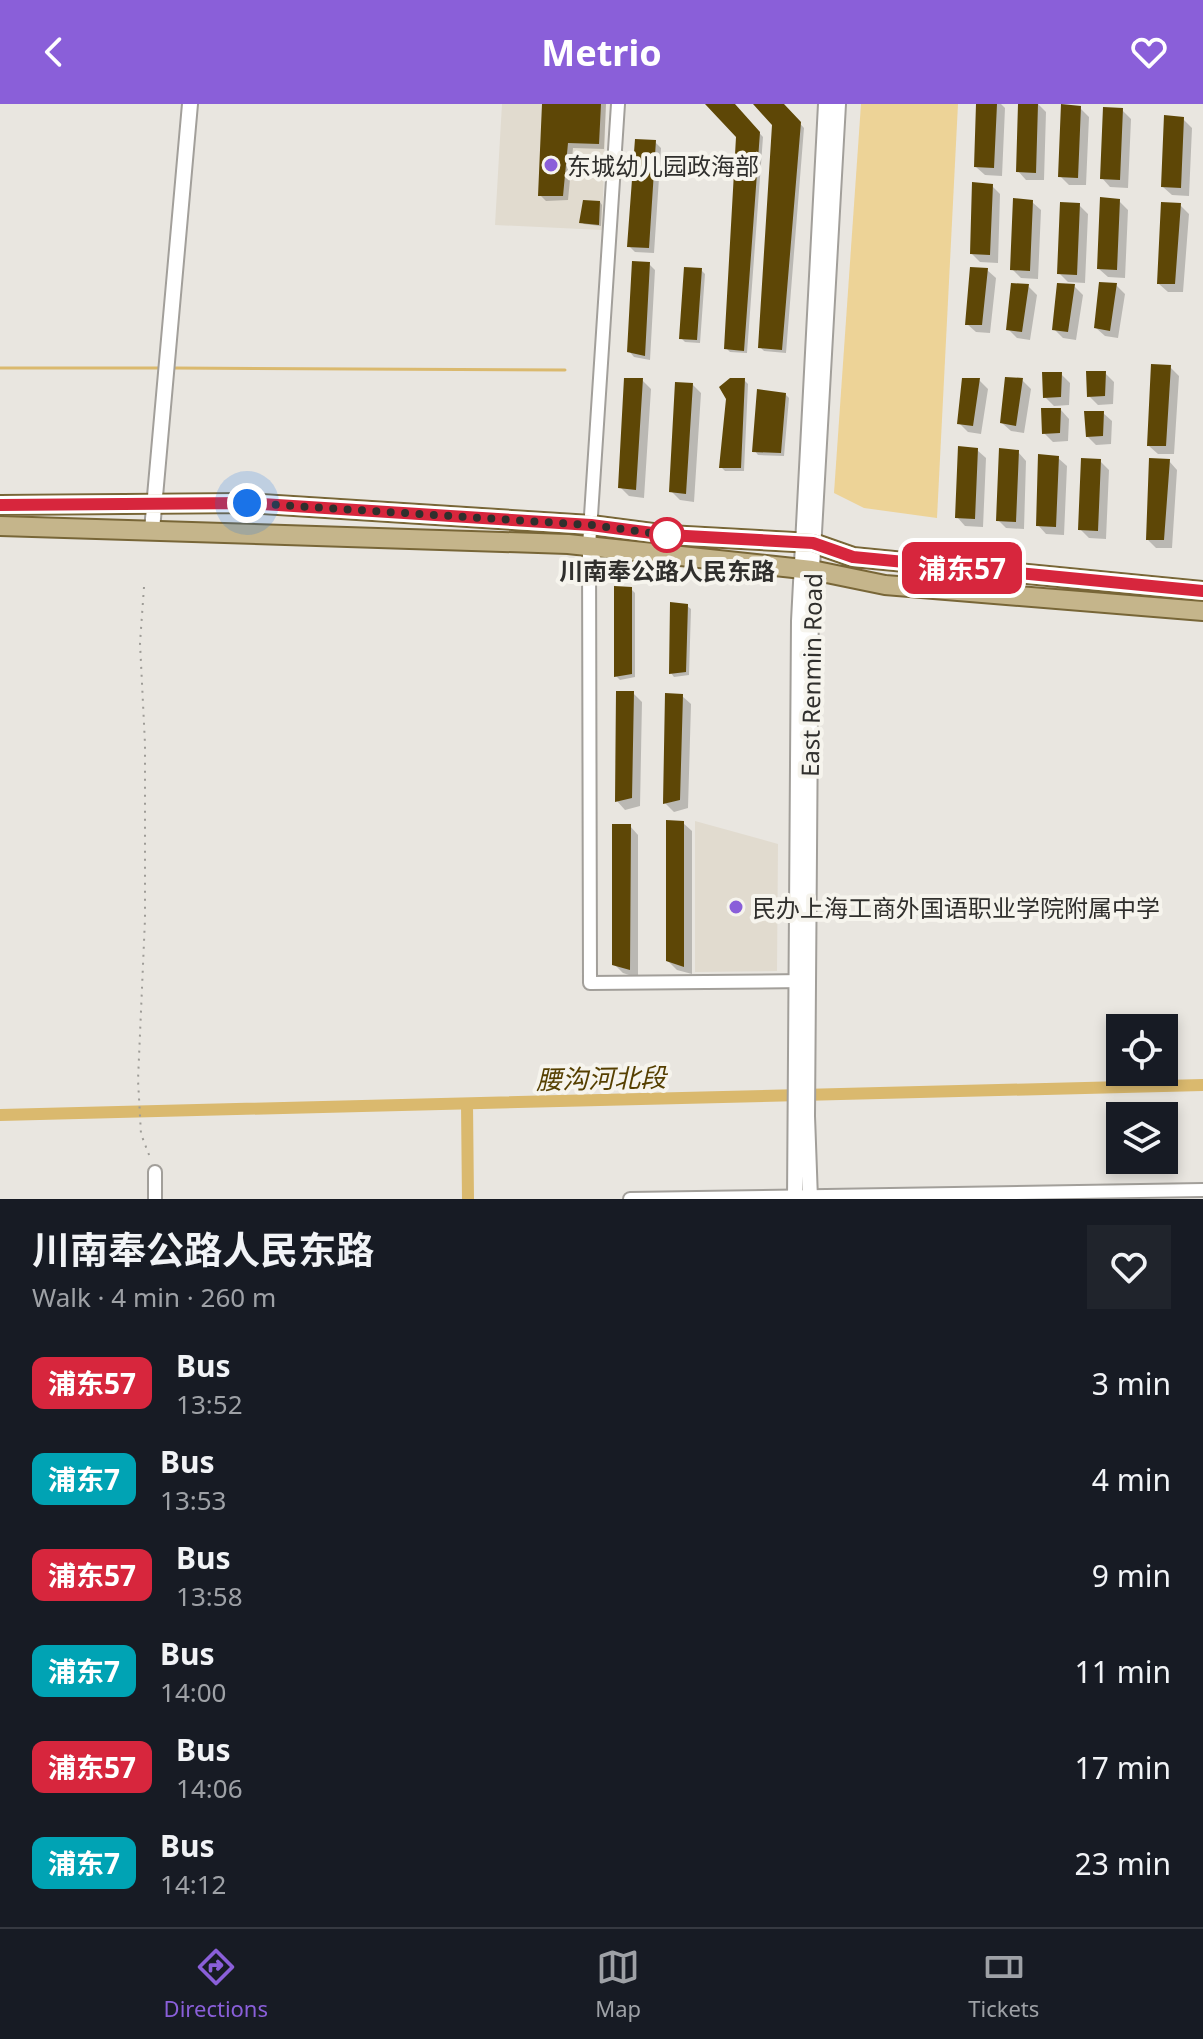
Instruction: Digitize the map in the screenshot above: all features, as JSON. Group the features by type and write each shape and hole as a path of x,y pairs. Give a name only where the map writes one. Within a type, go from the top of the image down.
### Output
{"main road":[{"path":"0,505 247,503 591,525 668,535 808,543 853,557 1203,591"},
{"path":"0,526 589,546 806,569 885,585 1203,611"}],"street":[{"path":"152,530 190,104"},
{"path":"618,104 589,546 590,983 802,981"},
{"name":"East Renmin Road","path":"808,543 826,104"},
{"name":"East Renmin Road","path":"795,1198 801,1116 806,569 838,104"},
{"name":"East Renmin Road","path":"801,1116 810,1198"},
{"path":"155,1172 155,1199"},
{"path":"630,1199 1203,1190"}],"path":[{"path":"144,587 140,643 145,744 145,919 139,1088 141,1134 155,1172"}],"shaded area":[{"name":"东城幼儿园政海部","path":"502,104 606,104 602,230 495,225"},
{"path":"861,104 958,104 937,518 864,508 834,493"},
{"name":"民办上海工商外国语职业学院附属中学","path":"695,821 778,844 777,971 695,972"}],"building":[{"path":"542,104 601,104 599,144 568,143 563,196 538,196"},
{"path":"705,104 735,104 760,132 744,351 724,349 736,137"},
{"path":"753,104 784,104 801,122 782,350 758,348 772,125"},
{"path":"976,104 997,104 994,168 974,167"},
{"path":"1018,104 1038,104 1036,173 1016,172"},
{"path":"1061,104 1081,106 1078,178 1058,177"},
{"path":"1103,107 1123,108 1120,180 1100,179"},
{"path":"1164,115 1184,117 1181,188 1161,187"},
{"path":"635,139 656,140 649,248 627,247"},
{"path":"972,182 993,184 990,255 970,254"},
{"path":"1100,197 1120,199 1117,270 1097,269"},
{"path":"1013,198 1033,200 1030,271 1010,270"},
{"path":"583,200 600,201 599,225 579,223"},
{"path":"1060,202 1080,203 1077,275 1057,274"},
{"path":"1161,202 1181,203 1175,284 1157,284"},
{"path":"632,261 650,262 645,356 627,352"},
{"path":"684,267 702,268 697,340 679,339"},
{"path":"970,267 988,268 982,325 965,325"},
{"path":"1099,282 1117,283 1110,331 1094,328"},
{"path":"1011,283 1029,284 1022,332 1006,330"},
{"path":"1057,283 1075,284 1068,332 1052,330"},
{"path":"1151,364 1171,365 1166,446 1147,446"},
{"path":"1086,371 1106,371 1105,396 1087,397"},
{"path":"1042,372 1062,372 1061,397 1043,398"},
{"path":"1005,377 1023,378 1016,426 1000,423"},
{"path":"624,378 643,378 636,490 618,488"},
{"path":"730,378 745,378 741,468 719,468 726,399 719,387"},
{"path":"962,378 980,378 973,426 957,424"},
{"path":"675,382 693,383 686,494 669,492"},
{"path":"757,389 786,393 781,453 752,452"},
{"path":"1041,408 1061,408 1060,433 1042,434"},
{"path":"1084,411 1104,411 1103,436 1086,437"},
{"path":"958,446 978,448 975,519 955,518"},
{"path":"999,448 1019,450 1016,522 996,521"},
{"path":"1038,454 1059,456 1056,527 1036,526"},
{"path":"1081,458 1101,459 1098,531 1078,530"},
{"path":"1149,458 1170,459 1164,540 1146,540"},
{"path":"614,586 632,587 632,674 614,677"},
{"path":"670,602 688,604 686,672 669,674"},
{"path":"616,691 634,691 632,798 615,802"},
{"path":"665,693 683,694 680,800 663,804"},
{"path":"666,820 684,821 684,967 666,961"},
{"path":"612,824 631,824 630,970 612,965"}],"waterway":[{"path":"0,368 161,368"},
{"path":"173,368 565,370"},
{"name":"腰沟河北段","path":"0,1115 1203,1085"},
{"path":"467,1104 468,1199"}],"bus line":[{"name":"浦东57","path":"0,505 247,503 591,525 631,532 813,543 853,557 1203,591"}],"place":[{"name":"东城幼儿园政海部","path":"551,165"},
{"name":"川南奉公路人民东路","path":"667,535"},
{"name":"民办上海工商外国语职业学院附属中学","path":"736,907"}],"route":[{"path":"247,503 591,525 667,535"}]}
